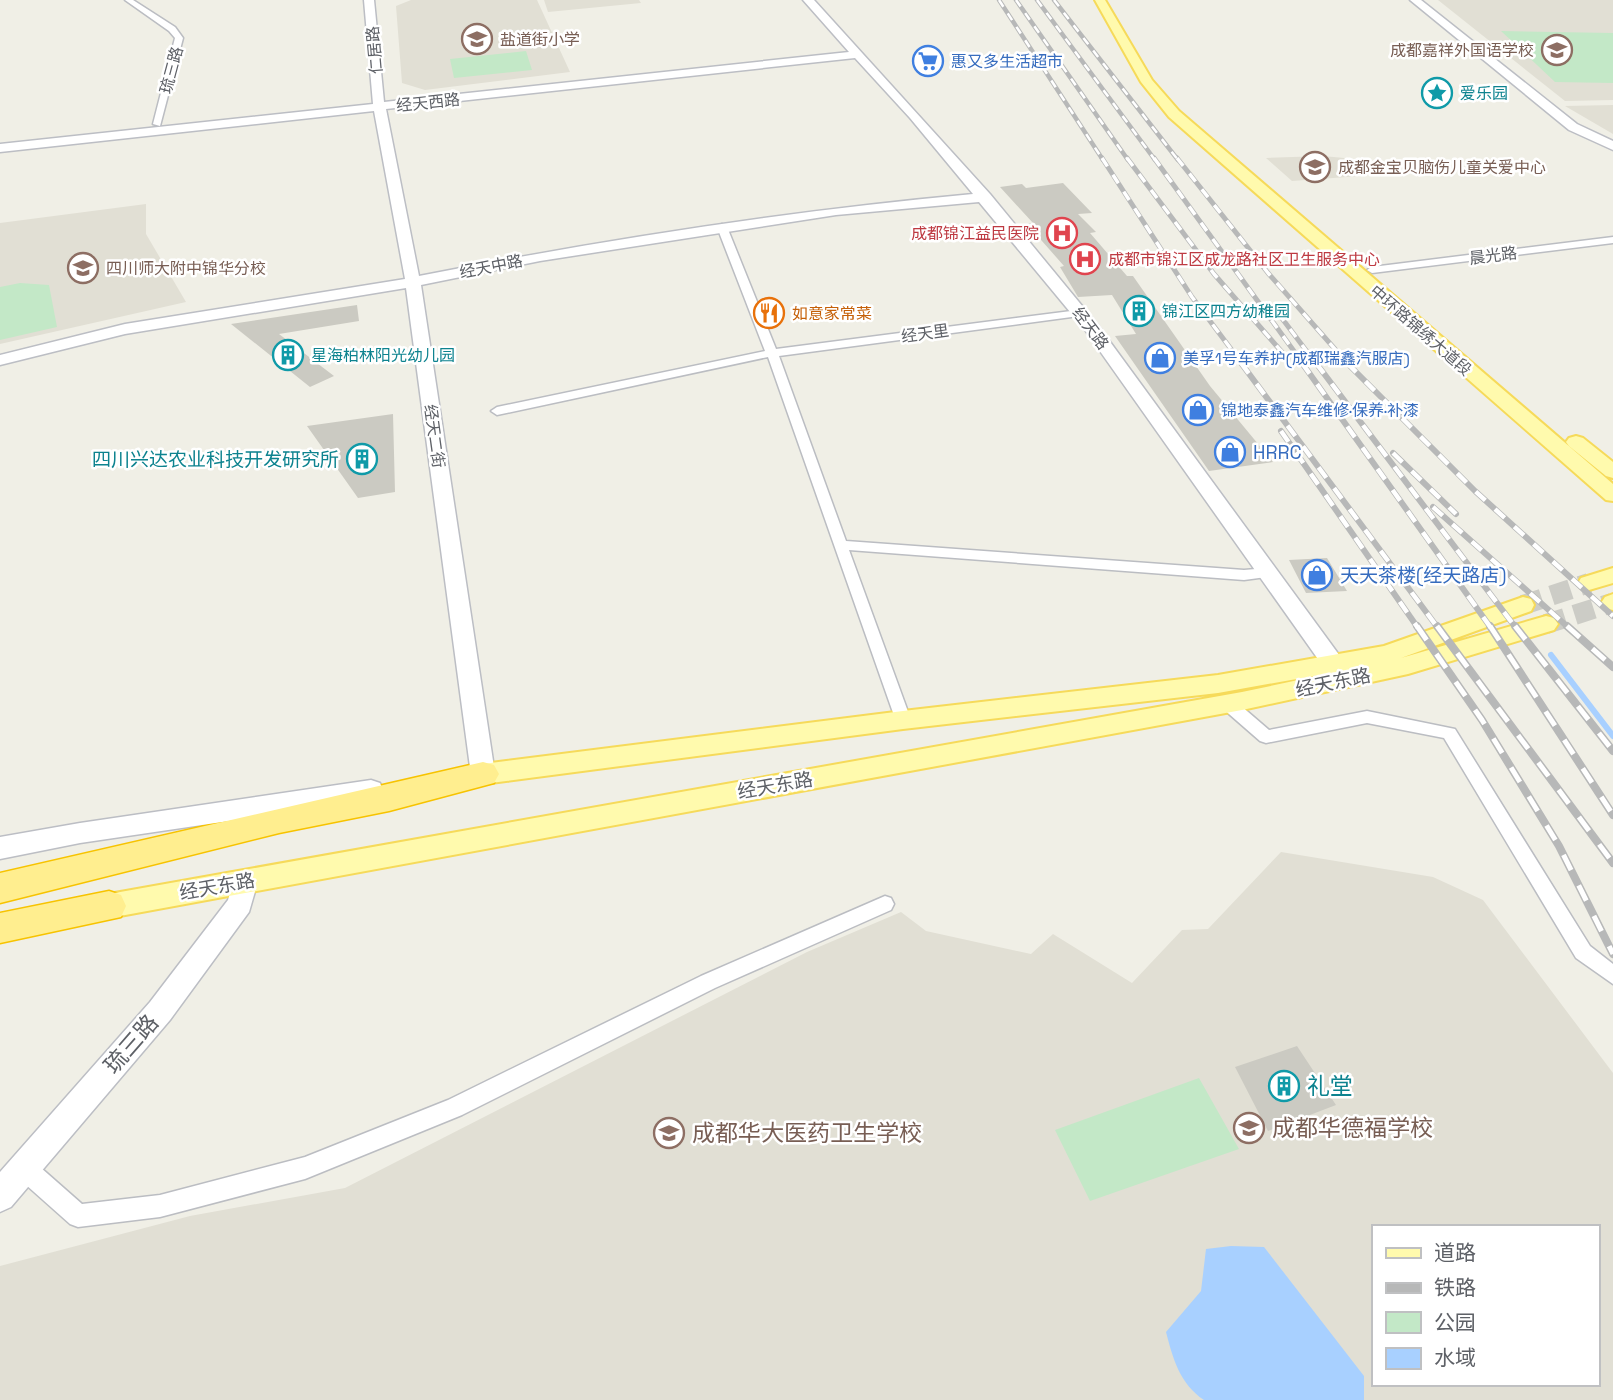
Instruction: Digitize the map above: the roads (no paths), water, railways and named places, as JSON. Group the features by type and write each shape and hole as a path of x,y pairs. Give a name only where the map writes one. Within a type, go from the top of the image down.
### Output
{"highway":[{"name":"经天东路","path":"0,888 483,774"},
{"path":"0,868 71,853 279,820"},
{"name":"经天东路","path":"0,928 109,906"}],"main road":[{"name":"中环路锦绣大道段","path":"1100,0 1147,82 1174,114 1613,495"},
{"name":"中环路锦绣大道段","path":"1115,0 1129,19 1147,55 1186,108 1376,273 1613,472"},
{"path":"1590,583 1613,575"},
{"name":"经天东路","path":"109,906 1227,703 1339,672 1523,605"},
{"name":"经天东路","path":"483,774 903,720 1408,665 1546,624"}],"street":[{"name":"琉三路","path":"128,0 172,29 179,38 157,124"},
{"name":"仁居路","path":"369,0 379,104"},
{"name":"经天路","path":"808,0 985,197 1079,313 1339,672"},
{"path":"1416,0 1573,127 1613,146"},
{"name":"经天西路","path":"0,148 854,52"},
{"name":"经天西路","path":"0,141 379,104"},
{"name":"经天二街","path":"379,104 412,282 483,774"},
{"name":"经天中路","path":"0,360 125,329 412,282 540,257 836,211 985,197"},
{"path":"722,227 772,353 903,720"},
{"name":"晨光路","path":"1376,273 1613,240"},
{"name":"晨光路","path":"1376,273 1613,245"},
{"name":"经天里","path":"497,411 772,353 1079,313"},
{"path":"840,545 1244,575 1268,573"},
{"path":"1227,703 1266,737 1367,718 1448,733 1583,952 1613,975"},
{"path":"0,848 79,832 483,774"},
{"name":"琉三路","path":"0,1196 160,1011 240,904 245,881"},
{"path":"24,1168 78,1216 160,1206 305,1168 455,1108 708,982 885,904"},
{"path":"0,935 109,906"}],"water":[{"path":"1231,1246 1264,1247 1364,1376 1364,1400 1204,1400 1189,1386 1175,1361 1166,1332 1201,1291 1206,1249"}],"waterway":[{"path":"1551,655 1613,736"}],"tunnel":[{"path":"1523,605 1589,583"},
{"path":"1546,624 1612,603"}],"railway":[{"path":"999,0 1103,160"},
{"path":"1016,0 1128,160"},
{"path":"1037,0 1155,160"},
{"path":"1054,0 1178,160"},
{"path":"1102,158 1192,297 1243,365"},
{"path":"1127,158 1214,274 1288,359"},
{"path":"1154,158 1304,365"},
{"path":"1177,158 1268,273 1349,365"},
{"path":"1278,313 1317,365"},
{"path":"1241,363 1438,628"},
{"path":"1302,363 1491,628"},
{"path":"1316,363 1516,628"},
{"path":"1349,365 1475,491 1613,616"},
{"path":"1281,431 1418,628"},
{"path":"1393,453 1456,514"},
{"path":"1433,507 1569,628"},
{"path":"1417,626 1482,720 1559,846 1613,954"},
{"path":"1437,626 1613,863"},
{"path":"1490,626 1613,815"},
{"path":"1515,626 1613,751"},
{"path":"1567,626 1613,667"}],"place":[{"name":"盐道街小学","path":"477,39"},
{"name":"成都嘉祥外国语学校","path":"1557,50"},
{"name":"惠又多生活超市","path":"928,61"},
{"name":"爱乐园","path":"1437,93"},
{"name":"成都金宝贝脑伤儿童关爱中心","path":"1315,167"},
{"name":"成都锦江益民医院","path":"1062,233"},
{"name":"成都市锦江区成龙路社区卫生服务中心","path":"1085,259"},
{"name":"四川师大附中锦华分校","path":"83,268"},
{"name":"锦江区四方幼稚园","path":"1139,311"},
{"name":"如意家常菜","path":"769,313"},
{"name":"星海柏林阳光幼儿园","path":"288,355"},
{"name":"美孚1号车养护(成都瑞鑫汽服店)","path":"1160,358"},
{"name":"锦地泰鑫汽车维修·保养·补漆","path":"1198,410"},
{"name":"HRRC","path":"1230,452"},
{"name":"四川兴达农业科技开发研究所","path":"362,459"},
{"name":"天天茶楼(经天路店)","path":"1317,575"},
{"name":"礼堂","path":"1284,1086"},
{"name":"成都华德福学校","path":"1249,1128"},
{"name":"成都华大医药卫生学校","path":"669,1133"}]}
